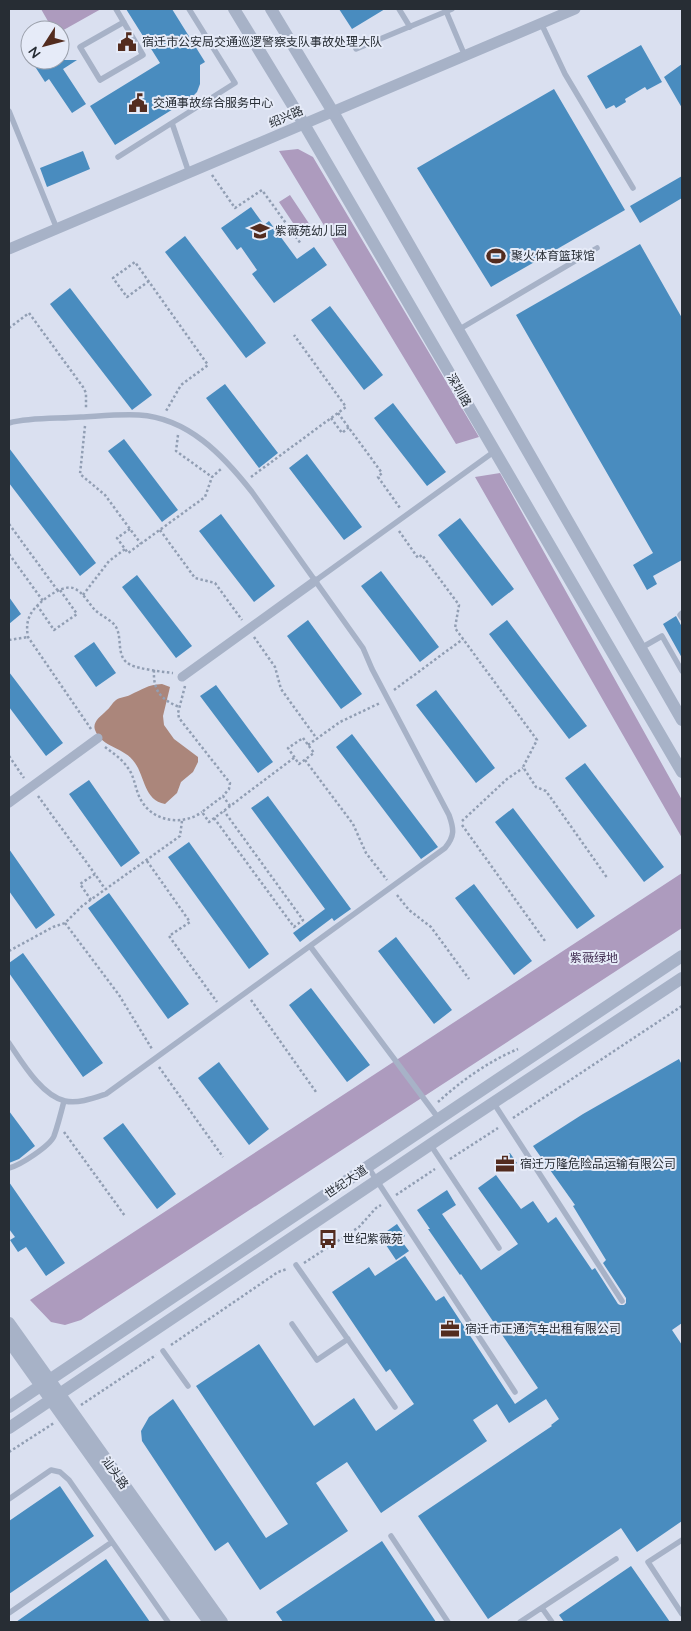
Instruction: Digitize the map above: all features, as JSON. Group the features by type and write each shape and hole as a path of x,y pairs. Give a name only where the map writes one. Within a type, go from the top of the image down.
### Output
{"street":[{"name":"深圳路","path":"234,9 304,124 682,772"},
{"path":"271,9 333,112 682,720"},
{"name":"绍兴路","path":"9,249 575,9"},
{"path":"182,677 315,581"},
{"path":"9,803 98,738"},
{"name":"世纪大道","path":"9,1407 682,956"},
{"name":"世纪大道","path":"9,1428 430,1144 682,978"},
{"name":"汕头路","path":"9,1323 45,1383 222,1622"},
{"name":"汕头路","path":"9,1341 45,1383"},
{"name":"汕头路","path":"68,1415 209,1622"}],"lane":[{"path":"116,9 124,22 143,54 100,80 80,48 124,22"},
{"path":"118,157 234,83 190,9"},
{"path":"399,9 410,26"},
{"path":"356,49 449,10 465,56"},
{"path":"541,23 565,74 633,188"},
{"path":"9,112 56,229"},
{"path":"172,122 189,173"},
{"path":"458,330 597,248"},
{"path":"9,423 30,420 137,415 162,419 200,438 227,462 244,482 363,648 449,815 453,832 451,841 445,848 106,1094 91,1099 73,1102 64,1101 49,1093 35,1080 9,1043"},
{"path":"315,581 495,451"},
{"path":"682,613 680,615 682,618"},
{"path":"641,648 662,636 682,671"},
{"path":"310,946 439,1119"},
{"path":"9,1168 20,1164 50,1142 54,1137 64,1101"},
{"path":"493,1102 622,1301"},
{"path":"430,1144 499,1248"},
{"path":"368,1167 516,1392"},
{"path":"296,1265 395,1407"},
{"path":"292,1324 316,1360 348,1339"},
{"path":"162,1350 188,1386"},
{"path":"9,1499 51,1470 60,1472 68,1480 168,1622"},
{"path":"391,1536 448,1622"},
{"path":"9,1613 112,1542"},
{"path":"682,1542 648,1562 682,1614"},
{"path":"520,1622 616,1559"},
{"path":"542,1608 552,1622"}],"path":[{"path":"206,166 235,208 262,190 301,244"},
{"path":"149,281 127,297 113,278 135,262 149,281 208,365 181,385 162,419"},
{"path":"9,328 29,313 86,393 86,417 80,474 105,495 141,544"},
{"path":"244,482 346,407 294,335"},
{"path":"338,413 382,473 378,477 405,516"},
{"path":"331,418 342,433 349,427"},
{"path":"178,426 176,451 212,478"},
{"path":"130,529 117,538 128,553 205,497 212,478 227,462"},
{"path":"9,524 77,614 54,630 37,605"},
{"path":"394,524 418,558 422,556 459,605 455,628 537,740 524,767 506,779 460,823 545,941"},
{"path":"83,595 109,561 125,549"},
{"path":"9,554 43,601"},
{"path":"70,586 83,595 93,608 116,628 120,650 131,666 176,673 182,677 185,684 179,707 179,718 230,783 223,796 194,818 182,821 161,818 144,805 127,766 104,747 28,636 28,617 37,605 59,590 70,586"},
{"path":"9,640 28,636"},
{"path":"308,745 340,722 388,698 463,638"},
{"path":"154,670 153,683 160,694 168,702 179,707"},
{"path":"303,738 308,745 314,753 299,764 288,748 303,738"},
{"path":"9,756 106,890"},
{"path":"202,812 209,822 295,758"},
{"path":"305,760 352,824 366,853 391,887 409,910 431,927 469,979"},
{"path":"524,767 536,787 546,791 608,878"},
{"path":"223,796 230,806"},
{"path":"214,818 294,927 303,920 224,811"},
{"path":"9,951 53,927 65,923 82,906 180,836 182,821"},
{"path":"147,861 190,922 169,936 222,1010"},
{"path":"91,900 80,884 94,874"},
{"path":"65,923 119,995 155,1058 223,1158"},
{"path":"246,993 316,1092"},
{"path":"9,1452 68,1415 278,1272 306,1262 359,1227 376,1208 389,1199 682,1006"},
{"path":"58,1123 125,1216"}],"green space":[{"path":"41,9 101,9 70,26 70,20 47,20"},
{"path":"298,149 313,157 479,437 456,444 279,151"},
{"path":"290,195 310,225 299,232 279,202"},
{"path":"500,473 682,800 682,838 475,477"},
{"name":"紫薇绿地","path":"682,873 682,928 81,1320 65,1325 51,1322 30,1300"}],"shaded area":[{"path":"162,684 170,687 163,716 164,725 174,739 198,757 198,762 193,772 181,782 177,793 165,804 158,802 149,793 131,758 98,736 94,727 97,719 119,698 149,686"}],"building":[{"path":"126,9 172,9 205,62 200,65 200,84 197,92 191,98 115,145 90,106 160,63"},
{"path":"339,9 385,9 352,29"},
{"path":"641,45 662,82 647,90 645,87 625,99 626,102 616,108 614,105 606,109 587,76"},
{"path":"70,60 77,60 70,64"},
{"path":"682,64 682,108 664,77"},
{"path":"37,70 64,70 86,104 72,113 49,79 45,82"},
{"path":"554,89 625,210 491,287 417,168"},
{"path":"83,151 90,169 47,187 40,168"},
{"path":"682,176 682,198 640,223 630,206"},
{"path":"251,207 264,225 269,221 297,259 314,247 327,265 274,303 252,274 257,270 241,247 237,250 221,228"},
{"path":"185,236 266,343 246,358 165,252"},
{"path":"640,244 682,318 682,560 653,576 657,584 647,590 633,565 653,553 516,315"},
{"path":"70,288 152,395 132,410 50,304"},
{"path":"330,306 383,375 364,390 311,320"},
{"path":"225,384 278,453 259,468 206,398"},
{"path":"393,403 446,472 427,486 374,418"},
{"path":"124,439 178,510 162,522 108,451"},
{"path":"9,448 96,563 80,576 9,483"},
{"path":"307,454 362,527 344,540 289,468"},
{"path":"221,514 275,586 254,602 199,531"},
{"path":"460,518 514,589 492,606 438,535"},
{"path":"381,571 439,647 420,662 361,586"},
{"path":"137,575 192,646 176,658 122,587"},
{"path":"9,597 21,614 9,624"},
{"path":"676,616 682,627 682,658 663,624"},
{"path":"308,620 362,694 341,709 287,636"},
{"path":"507,620 587,726 569,739 489,634"},
{"path":"94,642 116,673 96,687 74,656"},
{"path":"9,672 63,743 46,756 9,707"},
{"path":"216,685 273,762 258,773 200,696"},
{"path":"436,690 495,768 476,783 416,705"},
{"path":"352,734 438,847 421,859 336,747"},
{"path":"585,763 664,867 644,882 565,778"},
{"path":"89,780 140,853 121,867 69,794"},
{"path":"268,796 351,909 334,921 332,918 300,942 293,933 325,909 251,808"},
{"path":"513,808 595,916 577,929 495,822"},
{"path":"189,842 269,954 249,969 168,857"},
{"path":"9,849 55,915 36,929 9,891"},
{"path":"474,884 532,961 514,975 455,898"},
{"path":"109,893 189,1004 168,1019 88,908"},
{"path":"396,937 452,1010 434,1024 378,951"},
{"path":"23,953 103,1063 83,1077 9,973 9,963"},
{"path":"311,988 370,1065 347,1082 289,1005"},
{"path":"679,1059 682,1065 682,1323 672,1330 682,1345 682,1521 637,1552 621,1528 488,1619 418,1516 552,1426 559,1419 546,1399 509,1423 497,1404 473,1420 487,1441 381,1513 347,1462 316,1483 348,1531 260,1590 228,1542 215,1551 142,1441 141,1431 149,1417 173,1399 266,1538 288,1524 196,1386 259,1344 314,1426 354,1398 376,1431 414,1404 390,1369 386,1372 332,1292 369,1267 375,1276 405,1256 436,1301 444,1296 515,1404 538,1388 461,1274 428,1229 430,1229 417,1210 447,1190 456,1205 442,1214 481,1270 518,1244 478,1188 496,1175 521,1209 533,1201 548,1223 556,1217 592,1270 595,1268 618,1304 624,1305 626,1298 603,1263 606,1260 573,1206 575,1205 533,1146 583,1114"},
{"path":"219,1062 269,1129 249,1145 198,1078"},
{"path":"9,1111 35,1146 19,1159 9,1163"},
{"path":"123,1123 176,1194 157,1209 103,1138"},
{"path":"510,1153 517,1163 502,1173 495,1163"},
{"path":"9,1182 65,1263 46,1276 26,1247 18,1252 10,1240 15,1237 9,1229"},
{"path":"397,1224 405,1236 400,1239 409,1251 396,1260 380,1236"},
{"path":"60,1486 94,1536 9,1594 9,1521"},
{"path":"382,1541 436,1622 283,1622 276,1612"},
{"path":"106,1559 150,1622 16,1622"},
{"path":"631,1566 670,1622 564,1622 559,1615"}],"place":[{"name":"宿迁市公安局交通巡逻警察支队事故处理大队","path":"127,42"},
{"name":"交通事故综合服务中心","path":"138,103"},
{"name":"紫薇苑幼儿园","path":"260,231"},
{"name":"聚火体育篮球馆","path":"496,256"},
{"name":"宿迁万隆危险品运输有限公司","path":"505,1164"},
{"name":"世纪紫薇苑","path":"328,1239"},
{"name":"宿迁市正通汽车出租有限公司","path":"450,1329"}]}
